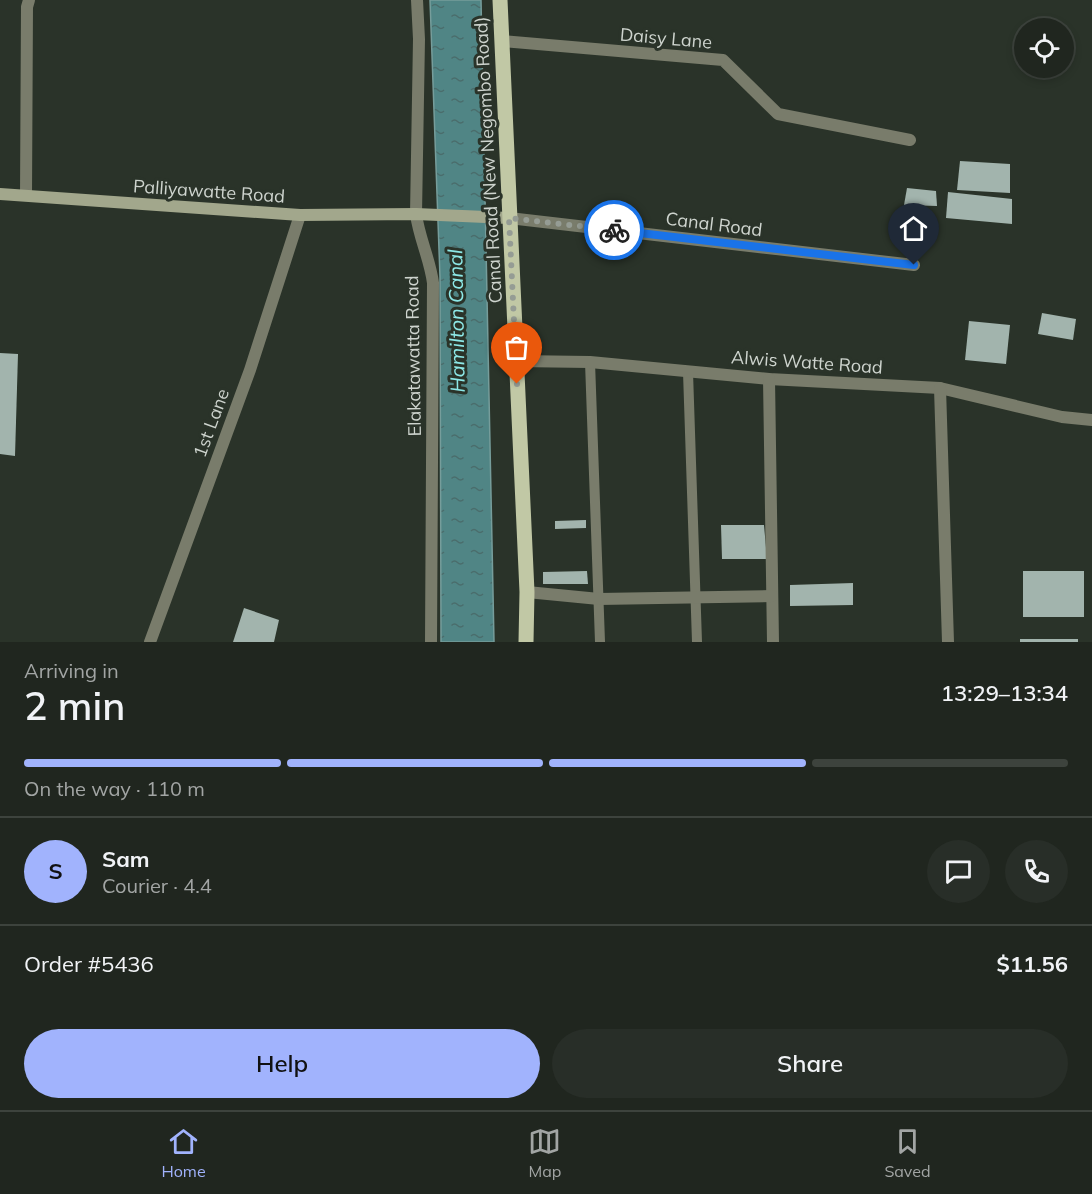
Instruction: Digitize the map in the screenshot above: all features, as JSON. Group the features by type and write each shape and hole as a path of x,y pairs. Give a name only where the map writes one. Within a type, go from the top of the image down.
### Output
{"main road":[{"name":"Canal Road (New Negombo Road)","path":"500,0 527,592 526,642"}],"street":[{"path":"26,195 27,7 29,0"},
{"name":"Elakatawatta Road","path":"417,0 419,39 416,214 433,283 431,642"},
{"name":"Daisy Lane","path":"502,41 723,60 778,114 910,140"},
{"name":"Palliyawatte Road","path":"0,194 300,215 416,214 509,218"},
{"name":"1st Lane","path":"150,642 250,370 300,215"},
{"name":"Canal Road","path":"509,218 914,265"},
{"name":"Alwis Watte Road","path":"516,361 590,362 769,379 940,388 1062,417 1092,420"},
{"path":"769,379 773,642"},
{"path":"940,388 948,642"},
{"path":"527,592 599,599 772,596"}],"lane":[{"path":"590,362 600,642"},
{"path":"688,372 697,642"}],"water":[{"name":"Hamilton Canal","path":"430,0 481,0 494,642 441,642 440,277"}],"building":[{"path":"960,161 1010,164 1010,193 957,190"},
{"path":"907,188 936,191 937,206 904,205"},
{"path":"948,192 1012,199 1012,224 946,218"},
{"path":"1042,313 1076,319 1073,340 1038,334"},
{"path":"969,321 1010,325 1006,364 965,360"},
{"path":"0,353 18,354 15,456 0,454"},
{"path":"586,520 586,528 555,529 555,521"},
{"path":"721,525 764,525 767,559 722,559"},
{"path":"587,571 588,584 543,584 543,572"},
{"path":"1023,571 1084,571 1084,617 1023,617"},
{"path":"853,583 853,605 790,606 790,585"},
{"path":"244,608 279,620 274,642 233,642"},
{"path":"1020,639 1078,639 1078,642 1020,642"}],"way so far":[{"path":"517,384 509,218 614,230"}],"route":[{"path":"614,230 914,265"}]}
